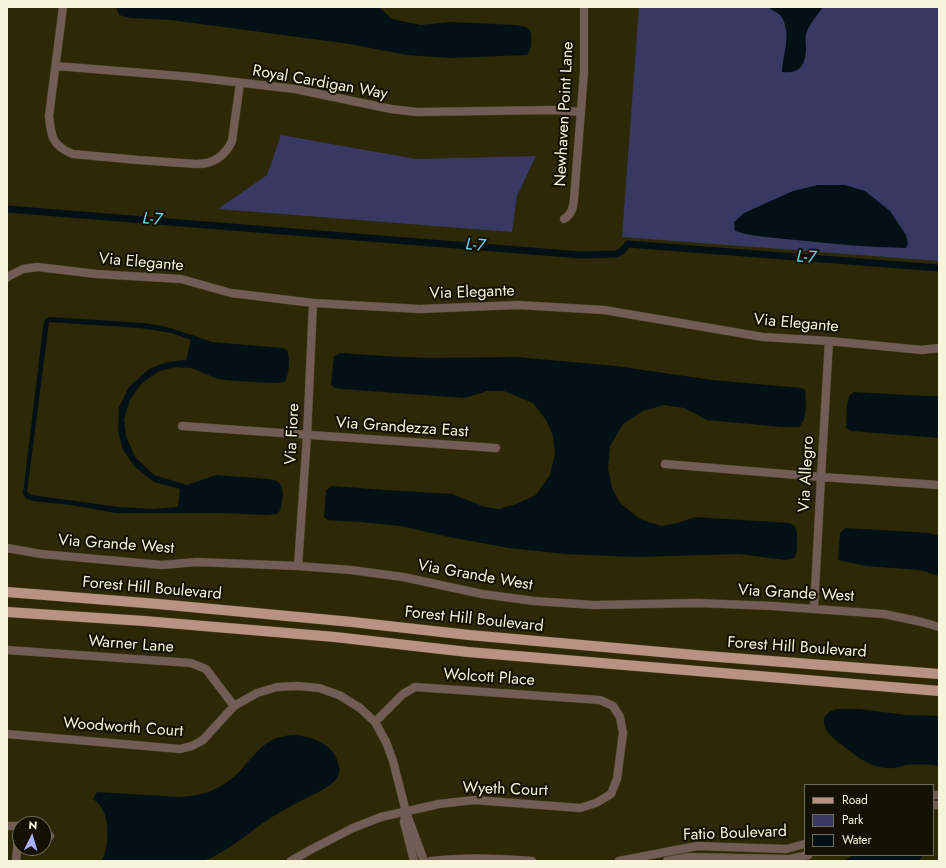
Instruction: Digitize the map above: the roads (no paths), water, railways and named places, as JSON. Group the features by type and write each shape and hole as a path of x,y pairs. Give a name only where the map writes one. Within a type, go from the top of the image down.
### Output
{"main road":[{"name":"Forest Hill Boulevard","path":"7,592 158,604 477,636 939,674"},
{"name":"Forest Hill Boulevard","path":"7,612 335,637 468,652 939,691"}],"street":[{"path":"63,7 49,116 50,132 56,143 61,148 73,154 197,164 212,162 224,154 232,142 240,83"},
{"name":"Newhaven Point Lane","path":"564,219 571,213 573,207 584,72 584,7"},
{"name":"Royal Cardigan Way","path":"56,66 192,77 295,89 391,109 417,112 554,110 581,112"},
{"name":"Via Elegante","path":"8,277 23,269 38,267 96,274 181,279 231,293 313,303 420,309 518,306 604,310 763,337 922,350 939,348"},
{"name":"Via Fiore","path":"298,566 307,436 313,303"},
{"name":"Via Allegro","path":"814,609 830,342"},
{"name":"Via Grandezza East","path":"182,426 307,436 496,448"},
{"path":"665,464 939,485"},
{"name":"Via Grande West","path":"7,548 41,554 162,565 197,562 298,566 351,570 403,577 482,594 534,601 594,605 698,603 772,606 884,614 939,627"},
{"name":"Warner Lane","path":"7,650 191,663 206,669 234,706"},
{"name":"Woodworth Court","path":"7,734 180,749 192,746 203,740 234,706 257,694 277,687 298,686 319,688 340,695 360,708 375,722 386,742 393,761 406,812 424,861"},
{"name":"Wolcott Place","path":"375,722 403,694 415,686 600,700 613,706"},
{"name":"Wyeth Court","path":"291,861 353,828 381,818 439,804 474,800 580,808 596,803 611,794 618,779 623,733 620,717 613,706"},
{"name":"Woodworth Court","path":"406,812 404,822 414,861"},
{"name":"Fatio Boulevard","path":"619,861 697,846 786,849 804,844"},
{"path":"734,859 736,847"},
{"path":"744,859 746,848"},
{"name":"Fatio Boulevard","path":"667,861 689,857 790,859 804,856"},
{"path":"431,861 448,859 507,859 532,861"}],"water":[{"path":"116,7 379,7 392,19 421,25 450,22 517,25 526,27 530,30 531,44 527,55 450,58 407,55 350,44 171,20 131,18 119,15"},
{"path":"768,7 823,7 807,30 806,50 802,65 793,72 782,72 786,44 786,29 781,16"},
{"path":"818,185 845,185 865,191 890,211 906,235 908,243 906,248 773,238 750,235 735,231 734,222 744,213 793,191"},
{"path":"49,317 143,323 163,326 212,342 283,348 287,350 289,366 284,382 275,383 218,379 191,368 176,367 159,371 141,384 130,400 124,419 126,436 135,457 154,475 187,485 216,475 269,479 277,481 281,485 283,493 279,512 277,514 266,515 221,513 116,513 71,505 32,501 26,498 23,494 45,319","holes":["49,322 140,328 172,333 191,340 186,360 167,362 149,369 129,387 119,407 118,431 123,450 135,467 154,482 180,489 178,507 154,509 119,507 31,495 27,492"]},
{"path":"341,353 431,358 516,357 616,366 712,380 801,388 805,390 806,410 802,424 799,427 782,427 707,420 684,408 664,405 643,411 623,424 610,446 608,468 612,488 620,503 640,519 661,526 678,523 695,517 790,523 795,526 797,533 797,551 794,558 786,560 739,554 635,557 566,554 509,548 444,536 401,526 328,520 324,517 326,490 332,486 452,494 485,507 499,509 516,504 536,495 550,475 555,454 553,436 546,420 533,403 504,391 487,391 465,398 335,388 331,385 334,356"},
{"path":"854,392 939,396 939,438 852,431 846,428 849,396"},
{"path":"845,528 930,533 939,536 939,576 920,570 866,566 838,560 840,533"},
{"path":"837,709 859,709 906,715 939,716 939,766 913,764 894,768 885,768 878,767 865,761 836,740 826,729 824,720 826,715"},
{"path":"295,735 315,740 327,746 336,756 339,774 337,778 327,787 276,814 231,847 202,861 102,861 105,854 107,828 103,811 99,804 93,799 97,792 180,797 212,791 232,779 265,744 277,738"},
{"path":"852,856 922,856 918,861 844,861"}],"waterway":[{"name":"L-7","path":"7,209 581,255 616,254 622,251 628,244 939,268"}]}
